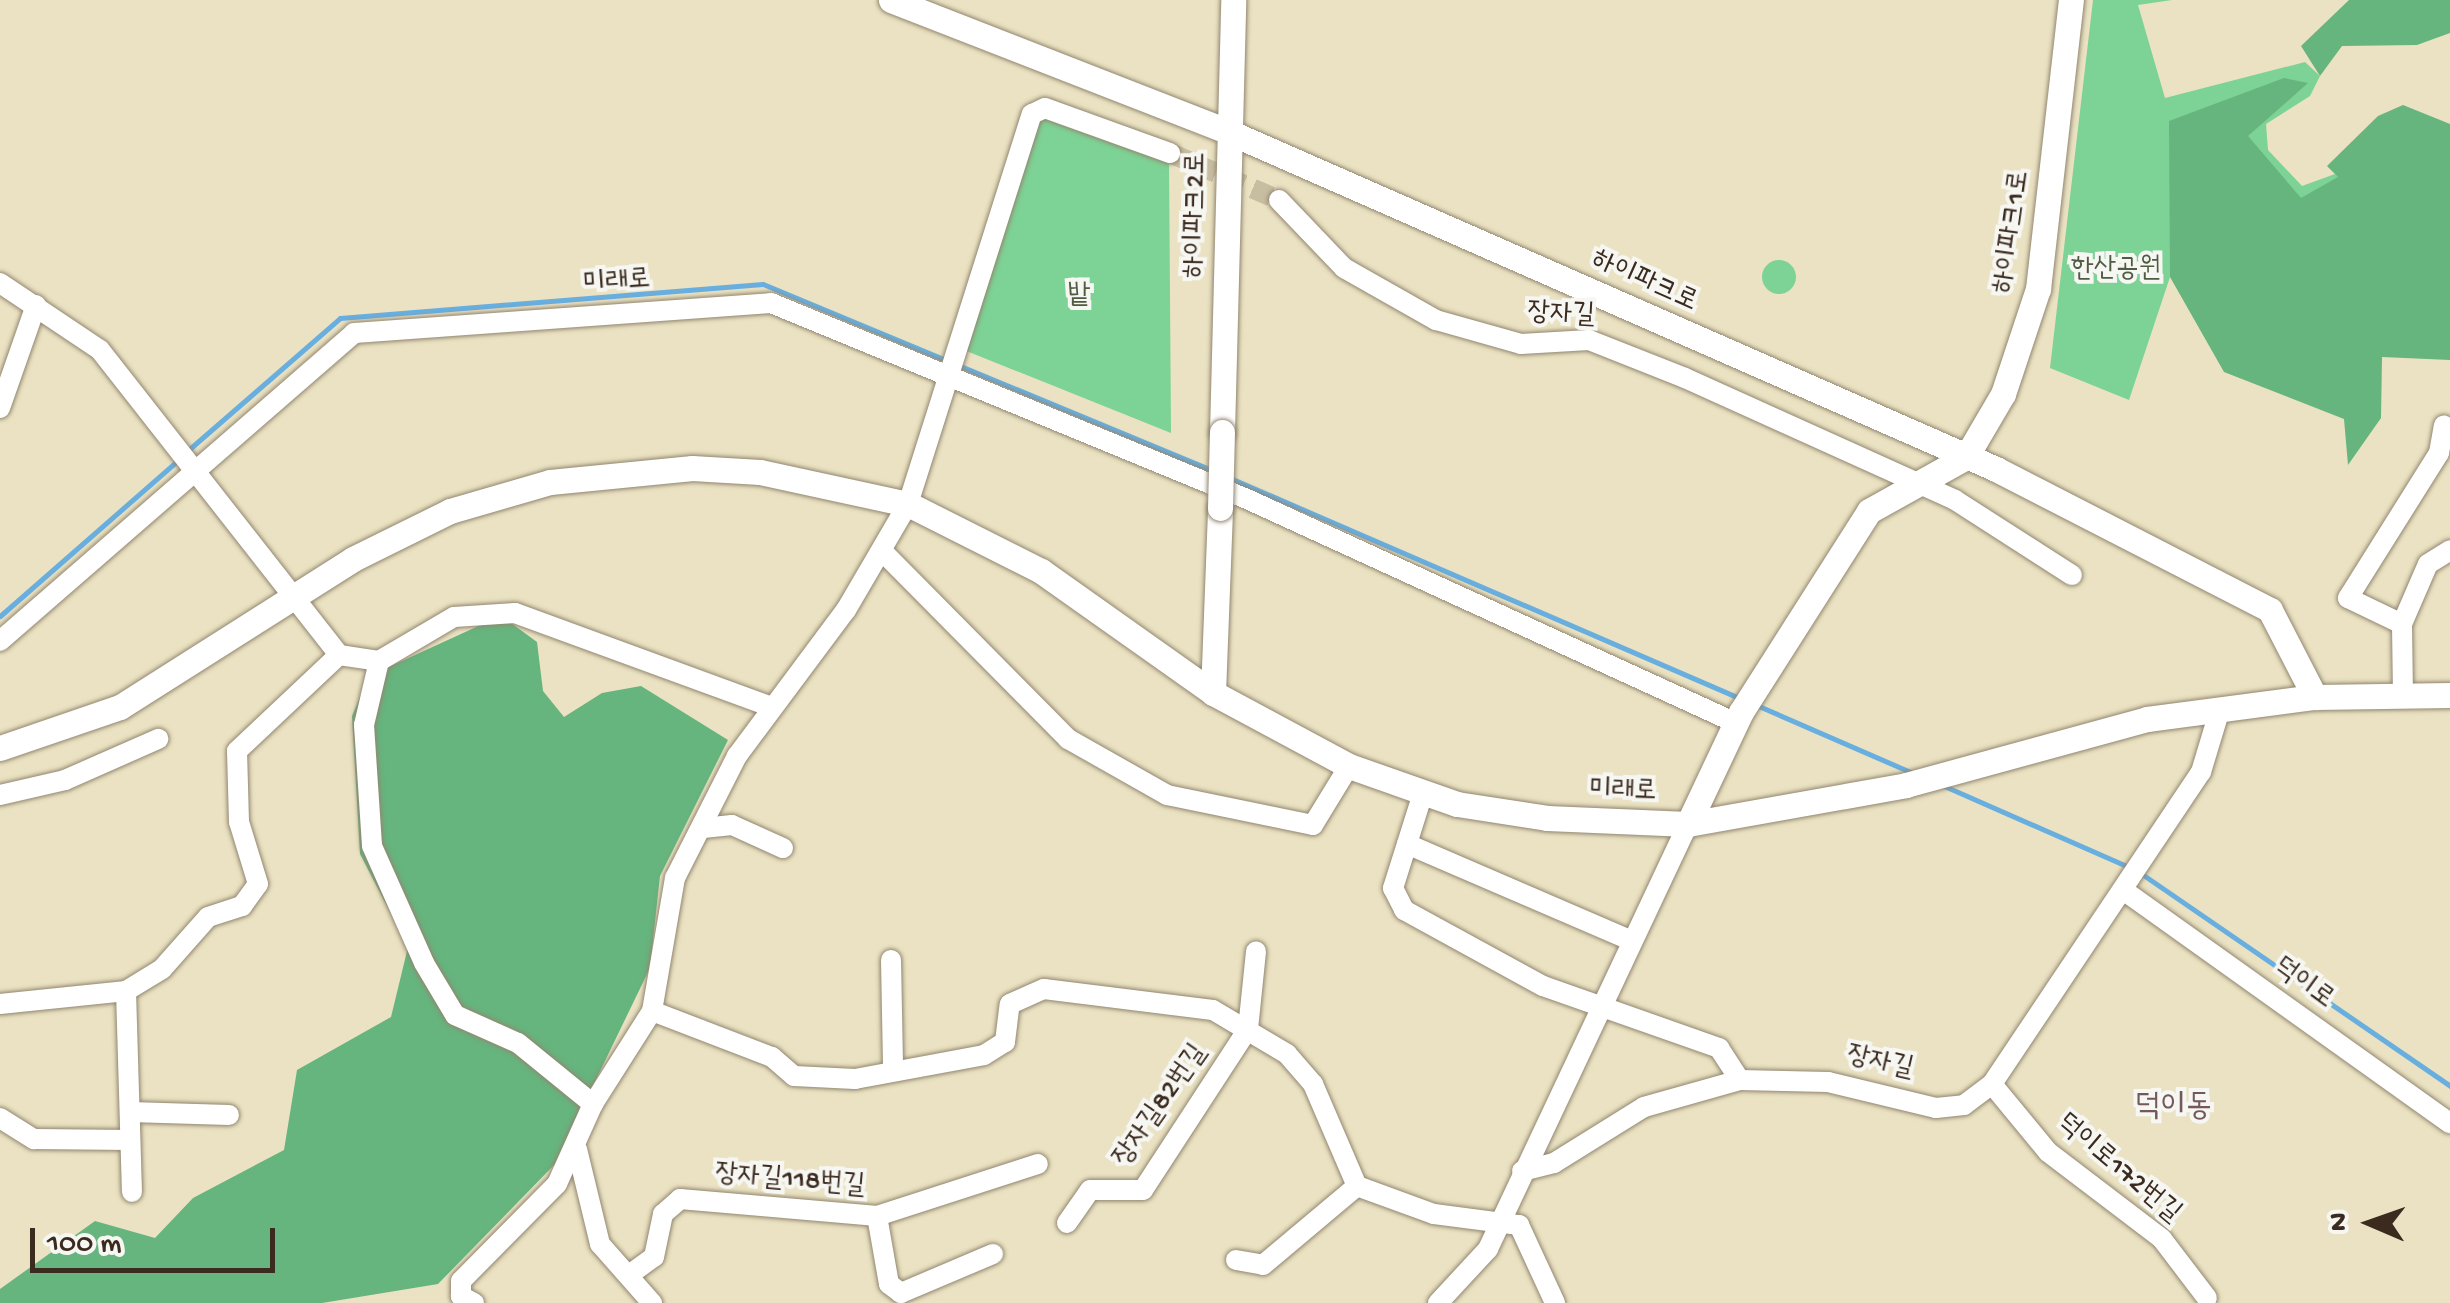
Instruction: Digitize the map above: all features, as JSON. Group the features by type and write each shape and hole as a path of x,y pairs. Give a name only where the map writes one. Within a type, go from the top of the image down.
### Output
{"street":[{"name":"하이파크로","path":"890,0 1229,132 1966,457 2238,588 2292,640 2314,697"},
{"name":"하이파크2로","path":"1213,693 1233,0"},
{"name":"하이파크1로","path":"1966,457 2023,350 2038,289 2071,0"},
{"path":"474,1303 461,1296 461,1281 557,1184 577,1149 593,1104 652,1011 675,878 767,705 884,553 908,504 956,343 1032,114 1045,108 1170,153"},
{"name":"장자길","path":"1279,200 1344,268 1436,320 1521,344 1590,340 1920,482 2072,576"},
{"path":"0,282 100,350 339,655 380,661 454,617 515,613 767,705"},
{"name":"미래로","path":"0,640 328,346 354,332 771,303 947,372 1739,717"},
{"path":"0,408 36,305"},
{"path":"2402,624 2348,598 2439,452 2444,426"},
{"path":"1446,1301 1488,1249 1630,940 1739,717 1760,682 1869,511 1966,457"},
{"name":"미래로","path":"0,748 120,707 297,597 450,511 584,477 760,472 908,504 1041,570 1213,693 1349,766 1423,793 1547,818 1688,824 1906,784 2147,719 2314,697 2450,695"},
{"path":"2403,696 2402,624 2428,564 2450,550"},
{"path":"884,553 1068,739 1167,795 1313,825 1349,766"},
{"path":"0,1004 126,991 162,969 182,936 242,906 258,884 239,822 238,752 339,655"},
{"path":"380,661 364,725 372,846 424,964 454,1015 518,1044 593,1104"},
{"name":"장자길","path":"1522,1171 1554,1163 1644,1107 1740,1080 1828,1082 1936,1108 1964,1104 1992,1084 2201,772 2220,709"},
{"path":"0,795 65,780 158,739"},
{"path":"1423,793 1393,888 1404,910 1598,1008 1720,1048 1740,1080"},
{"path":"703,828 732,826 783,848"},
{"path":"1408,844 1630,940"},
{"name":"덕이로","path":"2126,884 2450,1123"},
{"path":"1248,1029 1256,952"},
{"path":"892,960 893,1069"},
{"name":"장자길82번길","path":"652,1011 772,1057 794,1076 854,1080 893,1069 984,1055 1005,1042 1010,1004 1044,988 1178,1001 1248,1029 1313,1084 1357,1186"},
{"path":"126,991 132,1192"},
{"name":"장자길82번길","path":"1066,1222 1090,1190 1143,1190 1248,1029"},
{"name":"덕이로172번길","path":"1992,1084 2048,1152 2162,1239 2207,1298"},
{"path":"130,1112 228,1116"},
{"path":"0,1118 34,1139 130,1140"},
{"path":"577,1149 600,1244 633,1272 652,1303"},
{"name":"장자길118번길","path":"633,1272 654,1257 663,1214 680,1200 877,1216 1038,1164"},
{"path":"1236,1260 1263,1265 1357,1186 1434,1214 1500,1217 1534,1244 1555,1303"},
{"path":"877,1216 889,1284 901,1293 993,1254"}],"green space":[{"name":"한산공원","path":"2093,0 2172,0 2138,5 2165,98 2305,62 2320,76 2310,96 2266,124 2268,150 2302,186 2335,174 2383,220 2390,278 2172,134 2170,277 2129,400 2050,368"},
{"path":"2349,0 2450,0 2450,33 2417,45 2342,46 2320,76 2301,46"},
{"path":"2284,78 2308,83 2248,136 2301,198 2338,177 2327,166 2378,116 2403,105 2450,124 2450,360 2382,357 2381,418 2348,465 2344,419 2224,372 2170,277 2169,121"},
{"name":"밭","path":"1039,117 1169,163 1171,433 964,350"},
{"path":"1779,260 1791,265 1796,277 1791,289 1779,294 1767,289 1762,277 1767,265"},
{"path":"485,623 511,623 537,642 543,691 564,717 602,693 641,686 728,740 660,876 650,968 555,1164 438,1284 322,1303 0,1303 0,1289 95,1221 155,1238 193,1198 284,1150 297,1070 391,1017 408,947 360,854 352,716 369,676"}],"waterway":[{"path":"186,452 340,318 763,284 948,361"},
{"path":"958,365 1211,470"},
{"path":"0,616 178,460"},
{"path":"1230,478 1739,698"},
{"path":"1754,704 1913,773"},
{"path":"1942,785 2129,867"},
{"path":"2139,872 2450,1086"}],"tunnel":[{"path":"1170,153 1279,200"}],"district":[{"name":"덕이동","path":"2173,1108"}]}
